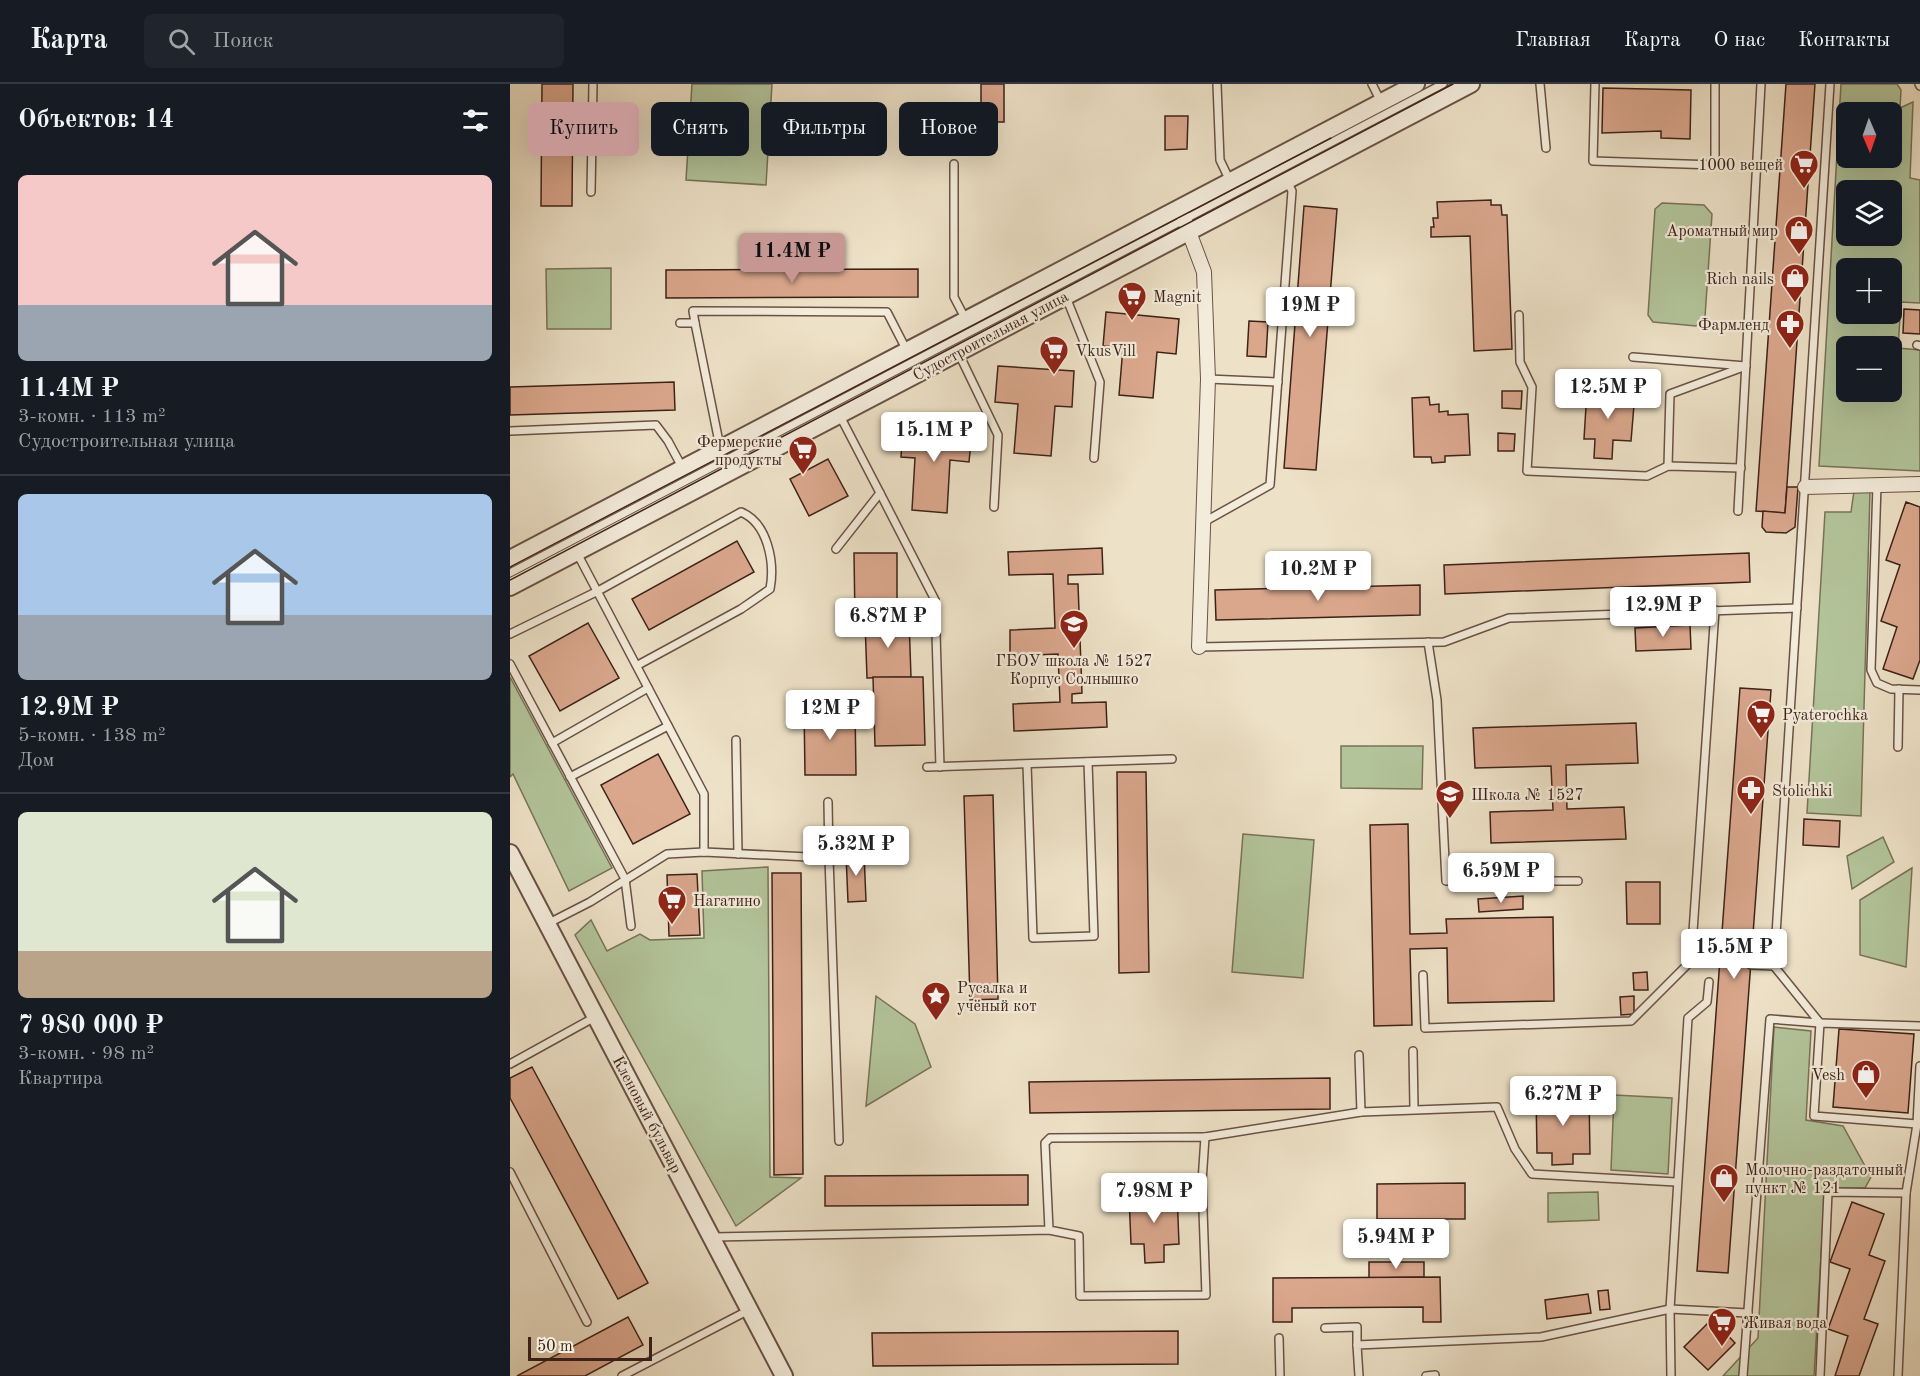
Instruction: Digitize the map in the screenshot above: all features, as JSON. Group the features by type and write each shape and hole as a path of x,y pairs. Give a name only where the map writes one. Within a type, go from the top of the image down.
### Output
{"street":[{"name":"Судостроительная улица","path":"510,558 689,479 833,404 1281,169 1382,102 1416,84"},
{"name":"Судостроительная улица","path":"510,587 576,552 689,479 1185,219 1281,169 1471,84"},
{"path":"1185,219 1204,272 1208,379 1199,647"},
{"path":"1805,487 1920,484"},
{"name":"Кленовый бульвар","path":"510,853 714,1237 784,1376"}],"lane":[{"path":"591,192 592,84"},
{"path":"1217,84 1220,160 1236,193"},
{"path":"1372,84 1382,102"},
{"path":"1204,522 1270,485 1292,191 1281,169 1443,84"},
{"path":"1540,84 1546,148"},
{"path":"1595,84 1593,161 1715,165 1715,84"},
{"path":"1738,511 1761,84"},
{"path":"1830,84 1773,966 1820,1023 1814,1116 1917,1124"},
{"path":"954,164 954,297 972,331"},
{"path":"1060,285 1100,382 1094,458"},
{"path":"725,460 693,311 887,312 913,362"},
{"path":"1519,315 1520,362 1532,387 1527,471 1647,476 1668,466 1741,468"},
{"path":"680,323 695,323"},
{"path":"952,341 998,435 993,507"},
{"path":"1633,357 1746,366"},
{"path":"1668,466 1670,394 1746,366"},
{"path":"1208,379 1278,382"},
{"path":"833,404 935,600 940,767"},
{"path":"510,431 656,425 668,441 689,479 510,573"},
{"path":"1877,485 1871,670 1877,683 1899,689 1920,690"},
{"path":"836,549 880,493"},
{"path":"510,634 598,591 741,512 753,517 763,532 774,570 770,589 741,609 638,665"},
{"path":"576,552 638,665 704,794 704,852"},
{"path":"1199,647 1444,642 1509,618 1797,608"},
{"path":"1423,975 1425,1028 1630,1021 1691,961 1715,610"},
{"path":"1428,642 1437,700 1446,881 1578,881"},
{"path":"510,664 625,879 631,926"},
{"path":"552,743 648,688"},
{"path":"1898,747 1899,689"},
{"path":"570,777 668,726"},
{"path":"736,740 738,854"},
{"path":"927,768 1172,759"},
{"path":"1027,764 1033,938 1094,936 1088,762"},
{"path":"828,802 839,1141"},
{"path":"547,924 667,854 704,852 829,858"},
{"path":"1691,961 1720,963"},
{"path":"1751,964 1773,966"},
{"path":"1669,1375 1676,1182 1688,1018 1707,1002 1709,982"},
{"path":"510,1064 596,1016"},
{"path":"1743,1376 1770,1019 1920,1026"},
{"path":"1413,1051 1414,1108"},
{"path":"1359,1055 1361,1112"},
{"path":"1898,1376 1906,1193 1917,1124 1920,1066"},
{"path":"1049,1230 1045,1143 1050,1138 1205,1137 1361,1112 1414,1108 1497,1107 1515,1149 1532,1174 1676,1182"},
{"path":"714,1237 1049,1230 1079,1236 1080,1296 1206,1295 1202,1182 1205,1137"},
{"path":"510,1172 587,1322"},
{"path":"1820,1376 1828,1192 1906,1193"},
{"path":"1357,1345 1541,1338 1670,1309 1748,1313"},
{"path":"622,1376 749,1310"},
{"path":"1325,1328 1357,1327 1359,1376"},
{"path":"1279,1338 1280,1376"},
{"path":"1426,1376 1435,1375"}],"green space":[{"path":"692,84 772,84 771,102 761,102 761,156 768,156 766,185 686,180 688,156 749,156 749,102 691,102"},
{"path":"1841,84 1897,84 1901,90 1900,102 1840,102"},
{"path":"1913,102 1910,178 1920,180 1920,303 1902,302 1902,258 1836,258 1836,324 1900,324 1899,336 1836,336 1836,402 1902,402 1902,348 1920,350 1920,471 1819,466 1836,168 1902,168 1902,107"},
{"path":"1662,203 1704,205 1712,214 1705,317 1696,326 1653,322 1648,315 1655,209"},
{"path":"611,268 611,329 547,329 546,269"},
{"path":"1854,491 1870,492 1861,816 1807,813 1825,512 1851,512"},
{"path":"510,677 612,868 569,891 513,774 510,777"},
{"path":"1341,746 1423,746 1422,789 1341,788"},
{"path":"1243,834 1314,840 1303,978 1232,972"},
{"path":"1883,837 1894,862 1852,889 1847,856"},
{"path":"768,867 770,1177 801,1178 736,1226 575,935 591,920 607,951 640,934 650,940 704,938 702,871"},
{"path":"1912,868 1906,967 1860,955 1860,900"},
{"path":"876,996 915,1024 931,1067 866,1106"},
{"path":"1774,1027 1811,1031 1806,1120 1843,1126 1871,1177 1865,1188 1825,1188 1814,1376 1723,1376 1758,1338"},
{"path":"1614,1095 1672,1098 1668,1174 1611,1170"},
{"path":"1598,1192 1599,1220 1548,1222 1548,1193"}],"building":[{"path":"542,84 573,84 573,102 542,102"},
{"path":"981,84 1004,84 1004,122 998,122 998,102 981,102"},
{"path":"1786,84 1815,84 1785,513 1756,511"},
{"path":"1603,88 1691,90 1690,139 1661,138 1661,131 1602,133"},
{"path":"1165,116 1188,116 1187,149 1165,150"},
{"path":"541,156 572,156 572,206 541,206"},
{"path":"1491,200 1491,205 1501,205 1502,215 1507,215 1512,349 1474,351 1470,236 1431,237 1431,227 1434,227 1433,218 1438,218 1437,202"},
{"path":"1304,206 1337,209 1316,470 1284,468"},
{"path":"918,269 918,297 666,298 666,270"},
{"path":"1904,309 1920,310 1920,334 1903,333"},
{"path":"1106,312 1179,319 1176,354 1157,352 1153,398 1119,395 1123,347 1103,346"},
{"path":"1249,321 1268,322 1266,357 1247,356"},
{"path":"998,366 1074,371 1072,407 1055,406 1051,456 1014,453 1018,404 995,402"},
{"path":"674,382 675,410 510,415 510,387"},
{"path":"1587,390 1635,393 1631,441 1613,440 1612,459 1594,458 1595,439 1584,439"},
{"path":"1502,391 1522,391 1521,409 1502,408"},
{"path":"1429,397 1430,405 1439,404 1439,412 1448,411 1448,415 1468,414 1470,455 1445,456 1445,462 1432,463 1431,457 1414,457 1412,398"},
{"path":"903,426 972,431 969,462 950,460 947,513 912,510 915,458 901,457"},
{"path":"1498,433 1515,434 1514,451 1498,451"},
{"path":"828,459 848,496 809,516 790,479"},
{"path":"1787,487 1798,487 1795,527 1786,533 1766,532 1762,527 1763,511 1785,513"},
{"path":"1906,502 1920,507 1920,660 1913,679 1883,669 1897,627 1881,621 1900,565 1886,560"},
{"path":"737,541 754,572 649,630 632,599"},
{"path":"1102,548 1103,574 1068,575 1068,584 1078,584 1082,693 1072,694 1072,703 1106,702 1107,727 1014,731 1013,704 1060,702 1058,654 1010,656 1010,630 1055,628 1053,574 1009,575 1008,552"},
{"path":"854,553 897,553 897,620 855,621"},
{"path":"1749,553 1750,582 1445,594 1444,565"},
{"path":"1420,585 1420,615 1216,620 1215,590"},
{"path":"909,620 911,677 867,678 865,621"},
{"path":"588,623 619,678 560,711 529,656"},
{"path":"1690,625 1691,649 1636,651 1635,628"},
{"path":"873,677 923,677 925,745 875,746"},
{"path":"1740,688 1771,690 1728,1273 1697,1271"},
{"path":"804,706 855,707 856,775 805,775"},
{"path":"1636,723 1638,763 1566,765 1567,809 1624,807 1626,839 1491,843 1490,812 1553,810 1551,766 1475,768 1473,728"},
{"path":"658,754 690,814 633,844 601,785"},
{"path":"1117,772 1146,772 1149,972 1119,973"},
{"path":"993,795 998,999 970,1000 964,796"},
{"path":"1804,819 1840,821 1839,847 1803,845"},
{"path":"1408,824 1410,934 1447,933 1446,919 1553,917 1554,1001 1448,1003 1447,948 1410,949 1412,1025 1374,1026 1370,825"},
{"path":"864,853 866,901 848,902 846,854"},
{"path":"772,873 801,873 803,1174 774,1175"},
{"path":"697,874 700,935 669,936 667,875"},
{"path":"1626,882 1660,882 1660,924 1627,924"},
{"path":"1523,896 1523,909 1479,912 1478,899"},
{"path":"1647,972 1648,990 1634,990 1633,973"},
{"path":"1634,996 1634,1014 1621,1015 1620,997"},
{"path":"1839,1029 1914,1034 1908,1113 1833,1107"},
{"path":"532,1067 648,1283 618,1299 510,1098 510,1078"},
{"path":"1330,1078 1330,1109 1030,1113 1029,1082"},
{"path":"1536,1095 1589,1095 1590,1154 1573,1154 1573,1164 1552,1165 1552,1153 1537,1153"},
{"path":"1028,1175 1028,1205 825,1206 825,1176"},
{"path":"1465,1183 1465,1219 1377,1219 1377,1184"},
{"path":"1177,1193 1179,1244 1164,1245 1164,1262 1145,1263 1144,1244 1131,1244 1129,1195"},
{"path":"1852,1202 1884,1214 1869,1255 1885,1261 1864,1319 1878,1324 1859,1376 1835,1376 1848,1336 1828,1329 1850,1269 1830,1262"},
{"path":"1369,1262 1424,1262 1424,1277 1369,1278"},
{"path":"1440,1277 1441,1322 1423,1322 1423,1307 1292,1308 1292,1322 1273,1322 1273,1278"},
{"path":"1608,1290 1610,1309 1600,1310 1598,1291"},
{"path":"1588,1294 1591,1313 1547,1319 1545,1300"},
{"path":"628,1317 643,1345 585,1376 517,1376"},
{"path":"1712,1319 1735,1343 1708,1370 1684,1347"},
{"path":"1178,1331 1178,1364 873,1366 872,1333"}],"tram line":[{"path":"510,580 1453,84"},
{"path":"510,567 1331,138"}],"place":[{"name":"1000 вещей","path":"1804,190"},
{"name":"Ароматный мир","path":"1799,256"},
{"name":"Rich nails","path":"1795,304"},
{"name":"Magnit","path":"1132,322"},
{"name":"Фармленд","path":"1790,350"},
{"name":"VkusVill","path":"1054,376"},
{"name":"Фермерские продукты","path":"803,476"},
{"name":"ГБОУ школа № 1527 Корпус Солнышко","path":"1074,650"},
{"name":"Pyaterochka","path":"1761,740"},
{"name":"Stolichki","path":"1751,816"},
{"name":"Школа № 1527","path":"1450,820"},
{"name":"Нагатино","path":"672,926"},
{"name":"Русалка и учёный кот","path":"936,1022"},
{"name":"Vesh","path":"1866,1100"},
{"name":"Молочно-раздаточный пункт № 121","path":"1724,1204"},
{"name":"Живая вода","path":"1722,1348"}]}
